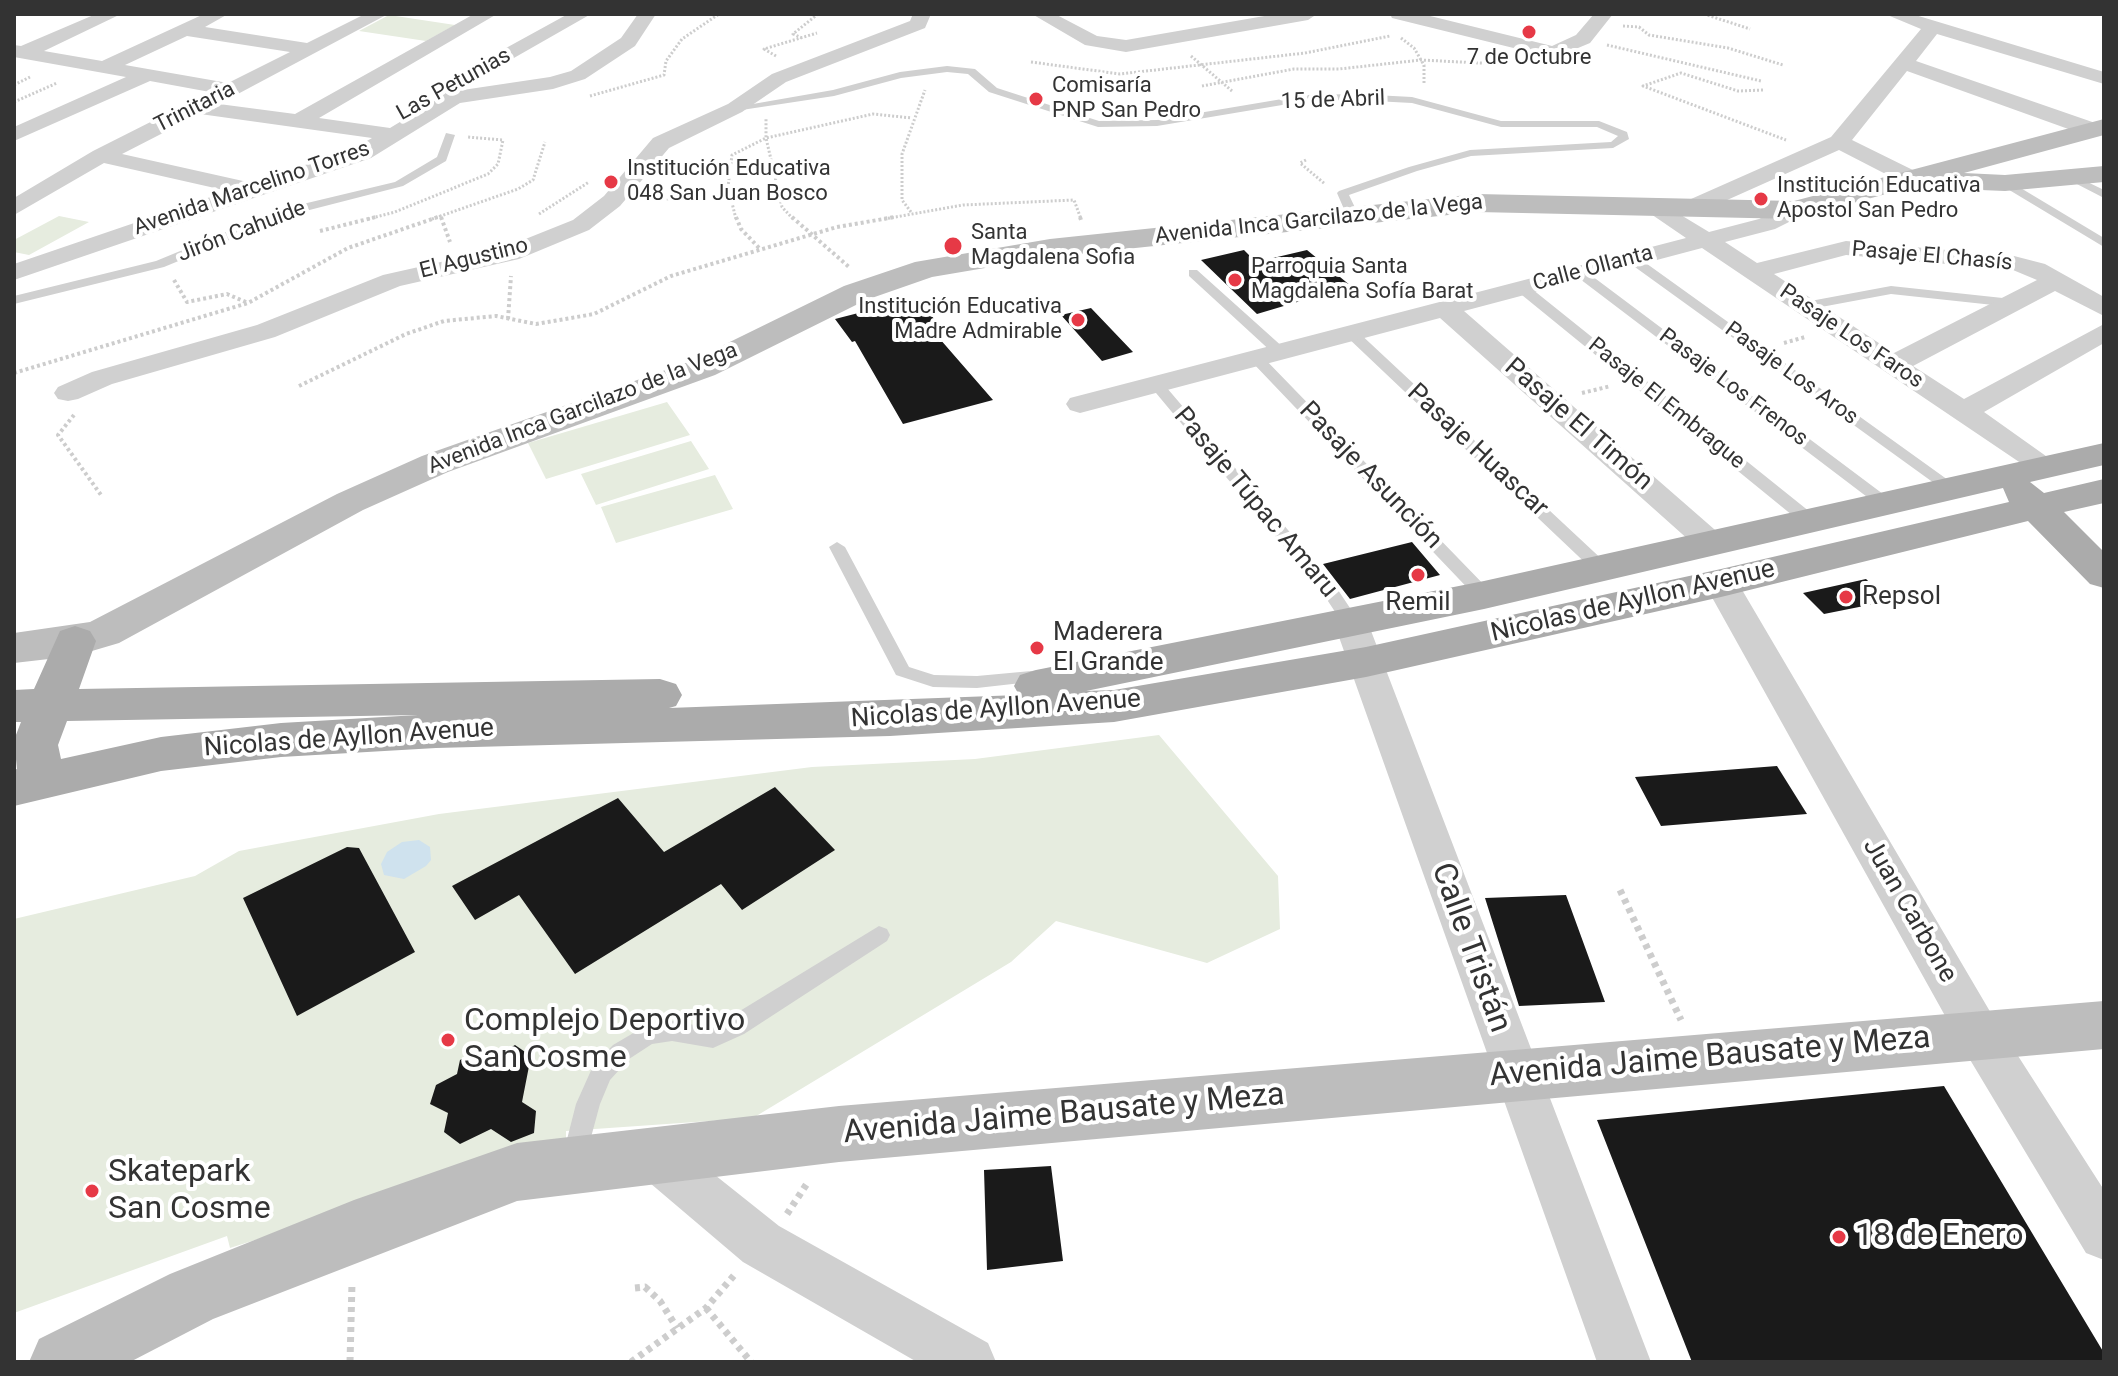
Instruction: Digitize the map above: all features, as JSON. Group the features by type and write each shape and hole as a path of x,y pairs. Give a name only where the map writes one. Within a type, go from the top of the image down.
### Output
{"main road":[{"name":"Nicolas de Ayllon Avenue","path":"31,783 212,746 281,740 436,731 890,719 1114,706 1359,643 1484,595 2104,454"},
{"path":"2045,466 2096,502"},
{"path":"2004,476 2104,575"},
{"name":"Nicolas de Ayllon Avenue","path":"32,706 987,689 1052,685 1359,643 1721,583 2037,507 2096,502"},
{"path":"31,783 37,763 32,706 75,641"}],"street":[{"path":"17,53 112,14"},
{"path":"105,67 219,14"},
{"name":"Trinitaria","path":"17,203 101,156 377,14"},
{"path":"300,120 488,14"},
{"name":"Las Petunias","path":"284,180 582,14"},
{"name":"Avenida Marcelino Torres","path":"14,272 347,159 396,135 454,98 553,83 578,75 628,42 647,14"},
{"name":"El Agustino","path":"68,393 102,378 266,331 392,280 510,254 581,225 622,192 661,143 735,108 779,78 918,24 922,14"},
{"path":"1041,14 1110,46 1169,39 1293,15"},
{"path":"1399,14 1554,52 1583,39 1604,14"},
{"path":"1894,14 2104,78"},
{"path":"1690,208 1829,147 1933,27 1964,19"},
{"path":"185,30 309,49"},
{"path":"17,53 231,90"},
{"path":"2076,68 2104,56"},
{"path":"402,61 475,72"},
{"path":"1903,63 2098,129"},
{"path":"14,135 148,75"},
{"path":"198,107 396,135"},
{"name":"Calle Ollanta","path":"1080,404 1767,224 1795,210 2098,129"},
{"path":"1829,147 1915,179 2005,183 2104,174"},
{"path":"101,156 252,190"},
{"name":"Avenida Inca Garcilazo de la Vega","path":"14,648 75,641 135,620 350,502 435,464 703,368 873,285 970,260 1129,240 1348,206 1506,202 1795,210"},
{"name":"Pasaje Los Faros","path":"1656,207 2045,466"},
{"name":"Pasaje El Chasís","path":"1753,272 1846,248 2014,263 2056,280 2104,308"},
{"path":"1893,365 2056,280"},
{"name":"Pasaje El Timón","path":"1444,308 1711,543"},
{"path":"1963,412 2104,332"},
{"name":"Juan Carbone","path":"1721,583 1979,1034 2104,1235"},
{"name":"Calle Tristán","path":"1359,643 1624,1362"},
{"name":"Avenida Jaime Bausate y Meza","path":"62,1362 192,1296 354,1231 517,1172 839,1134 2104,1025"},
{"path":"654,1156 761,1244 969,1362"}],"lane":[{"name":"15 de Abril","path":"735,108 834,93 932,69 971,71 993,90 1098,124 1157,123 1331,97 1412,100 1501,124 1609,125 1623,134 1624,139 1613,145 1470,153 1350,190 1348,206"},
{"name":"Jirón Cahuide","path":"14,300 160,264 286,212 399,184 442,159 450,135"},
{"path":"2075,179 2104,195"},
{"path":"2005,183 2104,243"},
{"name":"Pasaje Los Aros","path":"1632,259 1950,488"},
{"name":"Pasaje Asunción","path":"1193,273 1484,595"},
{"name":"Pasaje Los Frenos","path":"1580,273 1885,503"},
{"name":"Pasaje El Embrague","path":"1522,288 1809,520"},
{"path":"1805,306 1891,290 2012,303"},
{"name":"Pasaje Huascar","path":"1351,333 1602,569"},
{"name":"Pasaje Túpac Amaru","path":"1156,384 1328,588 1359,643"},
{"path":"837,547 902,671 933,681 1027,678 1322,619 1359,643"},
{"path":"573,1166 588,1104 601,1073 621,1052 647,1035 672,1031 713,1038 879,935"}],"path":[{"path":"818,14 793,34 834,56"},
{"path":"1704,14 1750,29"},
{"path":"1031,62 1120,74 1305,53 1449,27"},
{"path":"1639,27 1649,35 1728,48 1783,65"},
{"path":"787,63 764,49 817,33"},
{"path":"1397,34 1414,48 1421,60 1424,84 1412,100"},
{"path":"1169,39 1251,107"},
{"path":"1583,39 1761,81"},
{"path":"1202,86 1294,69 1339,69 1421,60 1535,67 1554,52"},
{"path":"911,212 902,200 902,154 912,118 932,69"},
{"path":"1763,90 1738,91 1681,73 1643,86 1829,147"},
{"path":"14,85 30,77"},
{"path":"14,102 58,82"},
{"path":"763,106 766,138 782,207 809,235 873,285"},
{"path":"761,250 741,229 730,197 732,155 754,141 873,114 912,118"},
{"path":"320,231 418,204 488,174 498,164 503,140 450,135"},
{"path":"14,373 248,303 348,248 518,189 533,180 546,149 545,142"},
{"path":"1306,160 1300,163 1305,169 1348,206"},
{"path":"622,192 677,200 730,197"},
{"path":"299,386 406,334 444,321 508,319 536,324 594,314 671,276 809,235 911,212 963,205 1074,200 1082,223 1129,240"},
{"path":"440,215 450,242"},
{"path":"508,319 512,290 510,254"},
{"path":"160,264 182,289 187,302 227,294 248,303"},
{"path":"101,495 58,435 102,378"},
{"path":"1620,890 1699,1059"},
{"path":"350,1362 354,1231"},
{"path":"635,1288 645,1287 660,1301 677,1328"},
{"path":"706,1308 751,1362"}],"shaded area":[{"path":"389,15 455,25 426,41 359,31"},
{"path":"59,216 89,222 29,255 14,252 14,240"},
{"path":"667,402 690,435 546,479 528,443"},
{"path":"691,441 709,469 596,505 581,474"},
{"path":"715,475 733,509 616,543 601,507"},
{"name":"Complejo Deportivo San Cosme","path":"1159,735 1278,876 1280,929 1207,963 1056,921 1011,962 753,1118 566,1131 566,1141 230,1248 227,1236 14,1313 14,919 195,876 239,851 439,814 812,767 975,759"}],"water":[{"path":"419,840 430,847 431,860 426,866 404,879 384,875 381,864 387,852 402,842"}],"building":[{"path":"1244,250 1256,262 1307,250 1351,286 1257,314 1201,260"},
{"path":"917,298 935,320 926,323 993,400 903,424 855,341 852,342 835,319"},
{"path":"1091,308 1133,352 1102,361 1061,315"},
{"path":"1412,542 1440,575 1350,599 1323,564"},
{"name":"Repsol","path":"1866,579 1889,601 1824,614 1803,593"},
{"path":"1777,766 1807,814 1661,826 1635,777"},
{"path":"775,787 835,850 742,910 721,884 575,974 519,895 475,920 452,886 618,798 664,852"},
{"path":"347,847 359,848 415,952 297,1016 243,898"},
{"path":"1566,895 1605,1002 1519,1006 1485,898"},
{"path":"515,1045 531,1056 522,1102 536,1111 534,1133 511,1142 491,1129 460,1144 444,1132 448,1113 430,1104 436,1085 457,1074 460,1060 482,1048 496,1056"},
{"name":"18 de Enero","path":"1944,1086 2104,1353 2104,1362 1692,1362 1597,1120"},
{"path":"1051,1166 1063,1261 987,1270 984,1170"}],"place":[{"name":"7 de Octubre","path":"1529,32"},
{"name":"Comisaría PNP San Pedro","path":"1036,99"},
{"name":"Institución Educativa 048 San Juan Bosco","path":"611,182"},
{"name":"Institución Educativa Apostol San Pedro","path":"1761,199"},
{"name":"Santa Magdalena Sofia","path":"953,246"},
{"name":"Parroquia Santa Magdalena Sofía Barat","path":"1235,280"},
{"name":"Institución Educativa Madre Admirable","path":"1078,320"},
{"name":"Remil","path":"1418,575"},
{"name":"Repsol","path":"1846,597"},
{"name":"Maderera El Grande","path":"1037,648"},
{"name":"Complejo Deportivo San Cosme","path":"448,1040"},
{"name":"Skatepark San Cosme","path":"92,1191"},
{"name":"18 de Enero","path":"1839,1237"}]}
